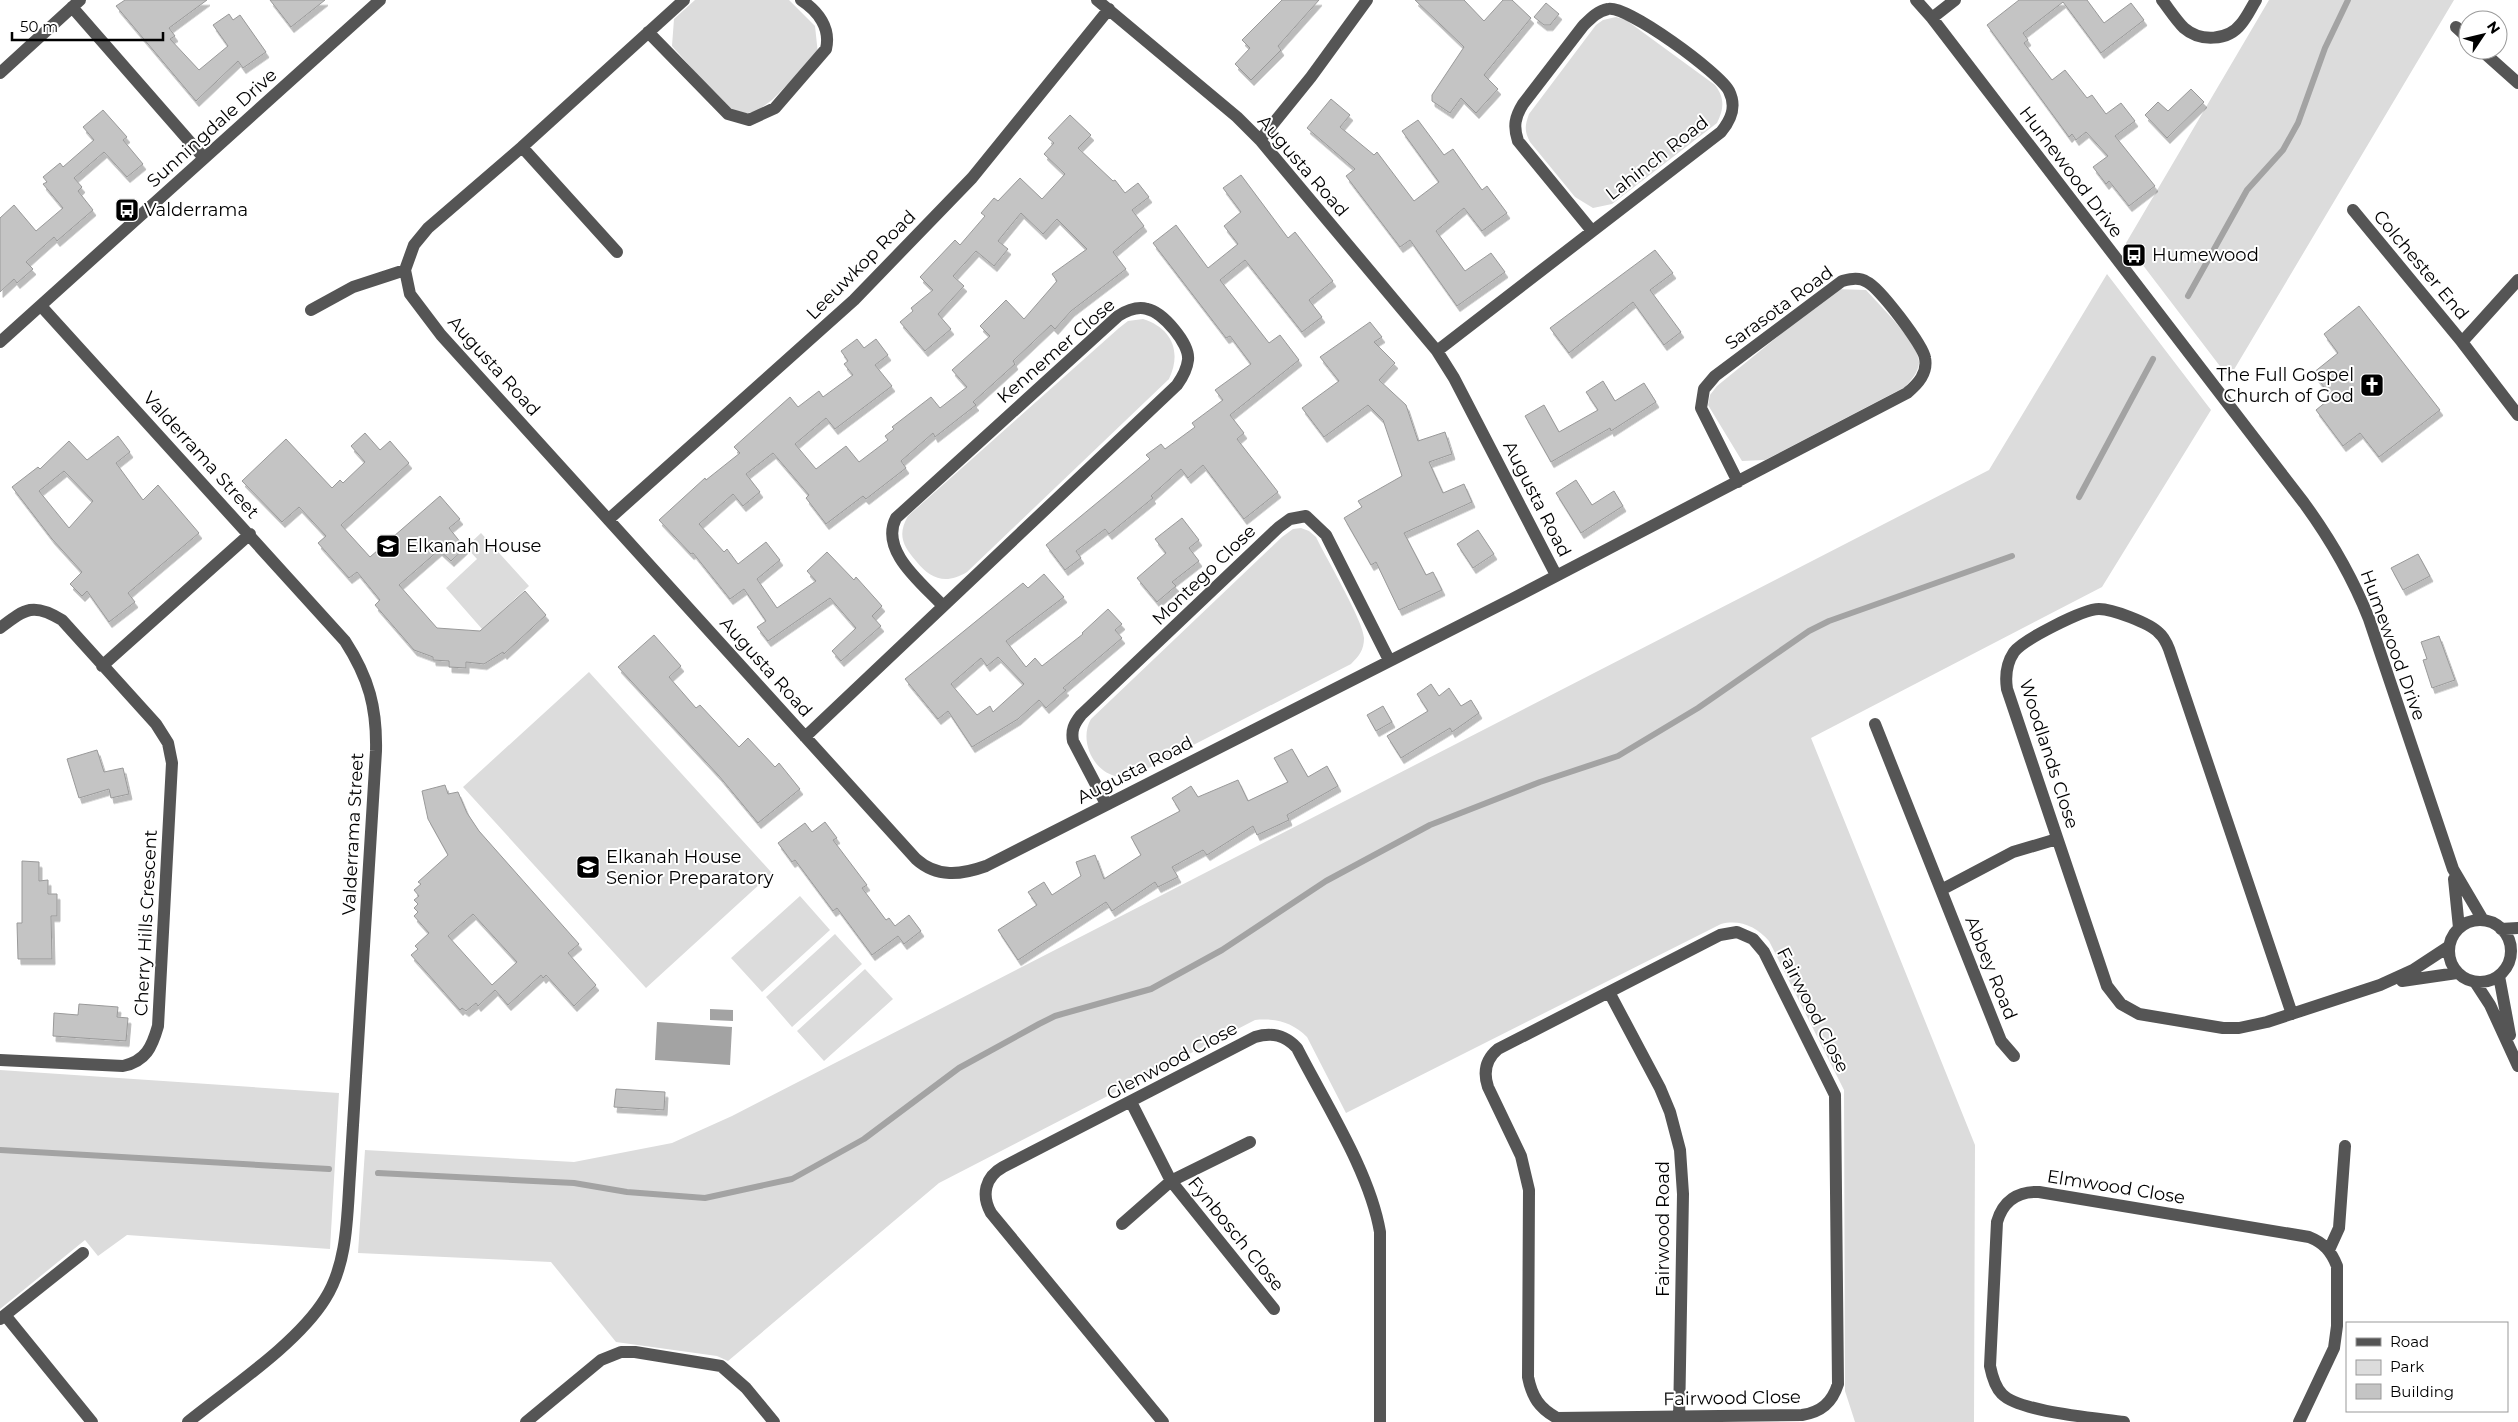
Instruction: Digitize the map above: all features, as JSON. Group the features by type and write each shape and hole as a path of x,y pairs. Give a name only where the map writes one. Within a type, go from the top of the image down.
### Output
{"street":[{"name":"Sunningdale Drive","path":"0,342 380,0"},
{"path":"310,310 353,287 405,270 414,246 428,228 522,147 684,0"},
{"path":"648,32 728,114 749,120 775,108 826,49 828,43 824,24 809,5 801,0"},
{"name":"Augusta Road","path":"405,270 410,294 441,335 916,858 933,871 957,874 971,871 1556,575 1454,378 1437,351 1260,140 1237,117 1097,0"},
{"path":"1260,140 1311,77 1367,0"},
{"name":"Humewood Drive","path":"1916,0 1932,18 2304,503 2339,553 2369,619 2453,869 2482,920"},
{"path":"1932,18 1955,0"},
{"path":"2162,0 2184,28 2196,36 2210,38 2225,36 2235,30 2256,0"},
{"path":"0,73 76,3 204,158"},
{"name":"Lahinch Road","path":"1437,351 1721,132 1732,116 1733,103 1729,90 1716,76 1647,24 1628,13 1609,8 1595,14 1583,26 1523,104 1515,117 1514,126 1518,141 1592,231"},
{"name":"Leeuwkop Road","path":"609,519 854,300 972,178 1109,10"},
{"path":"2492,60 2518,83"},
{"path":"522,147 617,252"},
{"name":"Colchester End","path":"2352,210 2462,342 2518,415"},
{"name":"Sarasota Road","path":"1556,575 1738,482 1907,393 1919,382 1925,366 1921,348 1886,300 1867,282 1860,278 1842,282 1715,376 1704,389 1701,408 1738,482"},
{"path":"2462,342 2518,280"},
{"name":"Valderrama Street","path":"41,306 250,534 345,641 356,658 374,704 376,752 350,1180 340,1261 334,1283 325,1300 288,1341 188,1422"},
{"name":"Kennemer Close","path":"805,737 1177,385 1188,360 1188,349 1165,320 1155,312 1142,308 1127,310 1118,316 896,518 891,534 895,550 943,606"},
{"name":"Montego Close","path":"1106,804 1073,742 1071,733 1074,724 1081,715 1279,527 1290,519 1306,516 1326,535 1389,660"},
{"path":"102,666 250,534"},
{"name":"Cherry Hills Crescent","path":"0,628 21,612 36,608 46,610 62,620 156,724 168,743 171,753 158,1026 153,1044 144,1057 134,1064 122,1066 0,1060"},
{"name":"Woodlands Close","path":"2292,1014 2170,649 2159,632 2149,626 2107,610 2085,612 2024,643 2015,650 2006,671 2007,689 2106,986 2121,1004 2139,1014 2223,1028 2254,1026 2292,1014 2380,986 2415,978 2457,973"},
{"name":"Abbey Road","path":"1874,724 2001,1041 2014,1056"},
{"path":"1941,890 2014,852 2057,839"},
{"name":"Humewood Drive","path":"2453,869 2459,928"},
{"path":"2482,920 2493,923 2501,929 2514,953 2507,967 2499,976 2488,982 2475,982 2457,973 2450,961 2448,947 2452,936 2459,928 2470,922 2482,920"},
{"path":"2501,929 2518,928"},
{"name":"Fairwood Close","path":"1737,932 1746,935 1759,945 1764,952 1835,1095 1838,1384 1825,1406 1818,1411 1802,1415 1679,1419 1557,1418 1537,1403 1530,1392 1528,1377 1529,1190 1521,1156 1488,1087 1486,1070 1491,1055 1498,1049 1720,935 1737,932"},
{"name":"Woodlands Close","path":"2380,986 2413,970 2448,947"},
{"path":"2499,976 2513,1050 2518,1066"},
{"path":"2475,982 2490,1005 2513,1050"},
{"name":"Fairwood Road","path":"1609,992 1660,1088 1670,1112 1680,1150 1683,1194 1679,1419"},
{"name":"Glenwood Close","path":"1163,1422 991,1213 985,1200 987,1184 996,1171 1255,1037 1274,1034 1287,1039 1297,1048 1364,1179 1376,1207 1380,1232 1380,1422"},
{"name":"Fynbosch Close","path":"1131,1102 1171,1181 1274,1309"},
{"name":"Fynbosch Close","path":"1122,1224 1171,1181 1250,1142"},
{"path":"2299,1422 2334,1348 2337,1326 2338,1275 2337,1266 2329,1250 2339,1228 2345,1146"},
{"name":"Elmwood Close","path":"2124,1422 2023,1406 2003,1394 1996,1384 1990,1366 1997,1222 2000,1214 2010,1201 2024,1193 2040,1192 2309,1237 2323,1244 2329,1250"},
{"path":"83,1253 3,1317 92,1422"},
{"path":"526,1422 601,1360 621,1352 635,1352 721,1366 746,1388 774,1422"}],"green space":[{"path":"695,0 789,0 815,26 818,54 772,100 757,111 743,114 726,107 672,46 674,19"},
{"path":"2269,0 2454,0 2229,378 2126,243"},
{"path":"1616,17 1626,20 1715,85 1721,94 1722,108 1717,123 1612,204 1593,208 1575,197 1530,142 1526,125 1529,114 1596,25 1603,20"},
{"path":"2107,274 2211,410 2102,587 1811,738 1975,1145 1974,1422 1855,1422 1845,1391 1844,1090 1769,941 1754,928 1741,923 1721,924 1346,1113 1307,1037 1283,1022 1255,1020 939,1183 728,1361 717,1356 616,1342 551,1262 358,1253 365,1150 574,1162 672,1143 732,1116 1989,470"},
{"path":"1836,289 1866,290 1898,325 1913,346 1918,355 1919,363 1916,373 1905,387 1765,460 1742,461 1708,405 1710,395 1717,386"},
{"path":"1143,319 1161,328 1172,342 1174,360 1169,379 967,572 945,579 933,576 921,567 911,556 903,540 903,529 908,516 1119,328 1128,321"},
{"path":"1301,528 1309,531 1316,537 1358,618 1364,642 1356,658 1351,664 1135,775 1118,777 1107,773 1094,761 1087,744 1086,736 1091,719 1282,537 1293,529"},
{"path":"481,533 529,586 482,629 446,588 477,559 466,547"},
{"path":"589,672 772,873 646,988 463,787"},
{"path":"800,896 830,930 762,992 731,958"},
{"path":"835,934 862,964 792,1027 766,997"},
{"path":"865,969 893,999 824,1061 797,1031"},
{"path":"0,1070 339,1093 330,1249 127,1235 98,1256 85,1240 0,1309"}],"shaded area":[{"path":"710,1009 733,1010 733,1021 710,1020"},
{"path":"657,1022 732,1027 730,1065 655,1060"}],"building":[{"path":"125,0 207,0 169,28 175,36 170,39 199,70 228,46 213,25 229,14 233,20 240,15 266,52 243,68 238,61 196,101 116,6"},
{"path":"270,0 325,0 291,27"},
{"path":"1282,0 1319,0 1278,46 1281,50 1251,80 1235,64 1250,48 1242,40"},
{"path":"1415,0 1464,0 1484,21 1503,0 1512,0 1531,18 1484,75 1498,89 1476,113 1461,98 1450,113 1432,101 1432,95 1464,47"},
{"path":"2019,0 2087,0 2104,23 2131,3 2144,20 2101,53 2063,2 2023,33 2028,40 2024,43 2052,80 2065,70 2087,98 2092,95 2106,114 2121,103 2135,121 2115,136 2155,186 2129,206 2109,181 2106,184 2093,167 2108,156 2086,132 2076,140 2072,134 2069,137 1987,25"},
{"path":"1546,3 1559,14 1550,25 1544,25 1534,17"},
{"path":"2191,89 2204,102 2167,138 2145,115 2158,102 2168,111"},
{"path":"1331,99 1350,115 1340,127 1374,155 1377,152 1414,201 1439,182 1402,131 1418,120 1444,155 1453,149 1482,190 1487,186 1507,213 1482,231 1464,208 1436,231 1465,271 1491,253 1505,272 1457,306 1410,240 1400,247 1346,176 1355,169 1307,128"},
{"path":"103,110 127,137 123,140 143,164 127,177 104,152 74,178 82,187 78,191 93,210 57,241 54,237 26,262 33,269 17,283 14,279 0,292 0,218 14,205 36,231 63,208 43,184 47,182 43,177 60,163 63,167 94,140 83,127"},
{"path":"1070,115 1091,135 1078,148 1113,181 1115,180 1125,193 1138,183 1149,197 1132,210 1144,226 1113,252 1126,269 1071,311 1055,329 1051,325 1013,361 1015,364 973,402 976,405 935,437 933,433 901,461 906,468 866,499 863,496 826,524 806,498 809,495 773,453 746,474 760,492 743,506 733,494 699,524 724,552 727,549 738,564 766,542 780,560 757,579 777,608 816,581 807,571 827,552 854,580 856,577 882,606 872,616 881,626 841,661 832,651 856,628 830,598 768,641 757,627 766,621 744,589 730,599 693,553 691,554 659,520 705,478 706,480 740,453 734,447 790,397 798,407 819,391 823,397 853,375 844,364 848,361 841,351 857,339 864,348 876,339 888,355 875,365 892,386 835,429 826,418 795,444 816,469 846,446 859,462 888,440 885,436 894,429 892,427 931,397 940,408 967,387 952,370 990,336 980,326 1006,300 1024,319 1057,281 1052,274 1087,249 1057,219 1043,234 1021,213 998,241 1008,249 994,266 976,251 953,276 964,286 938,314 951,329 925,351 900,322 913,311 911,308 933,290 920,277 955,240 960,245 985,216 981,213 994,198 998,201 1020,178 1042,199 1065,174 1044,154 1054,143 1048,138"},
{"path":"1241,175 1288,238 1295,232 1333,281 1309,300 1322,317 1302,332 1245,260 1220,280 1269,343 1280,335 1299,360 1230,415 1244,433 1237,439 1278,492 1244,519 1203,465 1188,478 1181,469 1151,496 1153,498 1109,534 1105,529 1076,551 1081,558 1065,570 1046,545 1150,459 1146,455 1161,444 1165,449 1195,427 1192,423 1223,400 1215,390 1251,364 1230,336 1226,338 1153,243 1176,225 1208,268 1238,244 1224,226 1241,212 1223,188"},
{"path":"1655,250 1673,273 1650,290 1681,332 1664,345 1633,302 1569,353 1550,328"},
{"name":"The Full Gospel Church of God","path":"2359,306 2440,410 2379,457 2360,433 2343,446 2316,410 2332,397 2313,373 2338,353 2324,334"},
{"path":"1370,322 1382,337 1374,342 1395,363 1379,380 1406,405 1418,441 1445,432 1452,454 1429,462 1443,493 1464,484 1472,502 1404,533 1426,575 1433,572 1442,590 1399,610 1376,562 1371,565 1344,518 1362,507 1358,501 1402,476 1383,420 1368,405 1324,437 1302,408 1339,381 1320,357"},
{"path":"1603,381 1615,401 1644,383 1656,402 1611,431 1610,428 1551,462 1525,416 1544,405 1559,432 1598,410 1586,392"},
{"path":"365,433 380,450 390,441 409,463 341,525 370,557 440,496 460,519 449,528 465,548 451,561 439,550 399,585 437,628 480,631 525,591 546,615 504,654 503,652 484,664 466,662 466,668 449,667 449,661 433,660 433,657 414,650 375,605 380,600 357,572 349,578 318,543 326,536 299,507 282,522 242,481 286,439 332,488 340,480 343,483 365,462 351,446"},
{"path":"118,436 130,452 116,463 143,500 158,485 199,533 128,593 135,602 109,622 87,591 82,596 70,584 82,572 52,539 12,487 38,467 40,469 69,441 87,460","holes":["64,471 93,501 69,528 39,491"]},
{"path":"1576,480 1592,505 1614,491 1623,506 1581,533 1556,493"},
{"path":"1182,518 1199,540 1189,548 1199,561 1172,582 1176,586 1157,602 1137,578 1166,553 1155,539"},
{"path":"1478,530 1494,554 1473,568 1457,544"},
{"path":"2418,554 2430,576 2403,590 2391,568"},
{"path":"1044,574 1064,597 1006,641 1026,667 1035,658 1042,666 1083,634 1108,609 1122,624 1115,630 1122,638 1063,688 1066,690 1046,708 1039,700 1018,719 972,747 948,711 938,719 905,679 1023,583 1028,588","holes":["998,657 1024,684 993,712 990,706 977,715 951,684 981,658 987,666"]},
{"path":"654,635 681,666 669,677 696,708 700,705 739,747 748,738 775,767 779,763 800,789 758,823 719,776 618,667"},
{"path":"2439,636 2455,680 2432,688 2423,660 2427,659 2421,642"},
{"path":"1431,684 1439,696 1449,688 1461,706 1471,700 1479,713 1452,732 1450,728 1401,758 1387,736 1428,711 1417,694"},
{"path":"1383,706 1392,722 1376,731 1367,715"},
{"path":"1292,749 1308,777 1327,766 1338,786 1287,815 1289,820 1257,835 1253,826 1207,855 1203,850 1172,867 1178,877 1158,887 1155,882 1112,911 1106,902 1018,960 998,930 1037,905 1028,892 1044,882 1052,895 1081,876 1076,862 1095,855 1104,879 1141,855 1131,837 1180,811 1172,798 1191,786 1198,797 1238,780 1248,801 1288,782 1274,758"},
{"path":"97,750 104,772 123,768 129,794 111,798 109,789 79,798 67,759"},
{"path":"445,785 448,794 458,792 467,813 479,831 579,944 568,953 596,985 574,1006 546,975 543,978 541,975 508,1005 495,990 478,1006 476,1003 466,1011 462,1008 460,1010 411,955 418,949 415,946 429,933 414,916 418,912 414,908 418,904 414,900 419,896 414,890 421,884 418,882 448,855 428,819 422,791","holes":["473,914 517,962 492,985 448,936"]},
{"path":"825,822 837,838 833,840 867,885 862,888 886,920 889,918 895,926 909,915 921,931 904,944 898,936 872,955 837,908 833,911 795,860 792,862 778,843 805,823 812,832"},
{"path":"22,861 39,862 39,881 48,880 48,894 57,894 57,916 51,916 52,959 18,959 17,923 22,923"},
{"path":"79,1004 118,1007 117,1017 128,1018 126,1041 53,1036 54,1013 78,1015"},
{"path":"616,1089 665,1092 664,1110 614,1107"}],"waterway":[{"path":"2188,296 2247,190 2283,150 2298,123 2325,48 2348,0"},
{"path":"2079,497 2153,359"},
{"path":"378,1173 574,1183 627,1192 705,1198 792,1179 864,1139 959,1068 1039,1024 1055,1016 1151,989 1222,950 1326,881 1430,825 1540,782 1618,756 1698,708 1809,631 1829,621 2012,556"},
{"path":"0,1150 329,1169"}],"place":[{"name":"Valderrama","path":"127,210"},
{"name":"Humewood","path":"2134,255"},
{"name":"The Full Gospel Church of God","path":"2372,385"},
{"name":"Elkanah House","path":"388,546"},
{"name":"Elkanah House Senior Preparatory","path":"588,867"}]}
